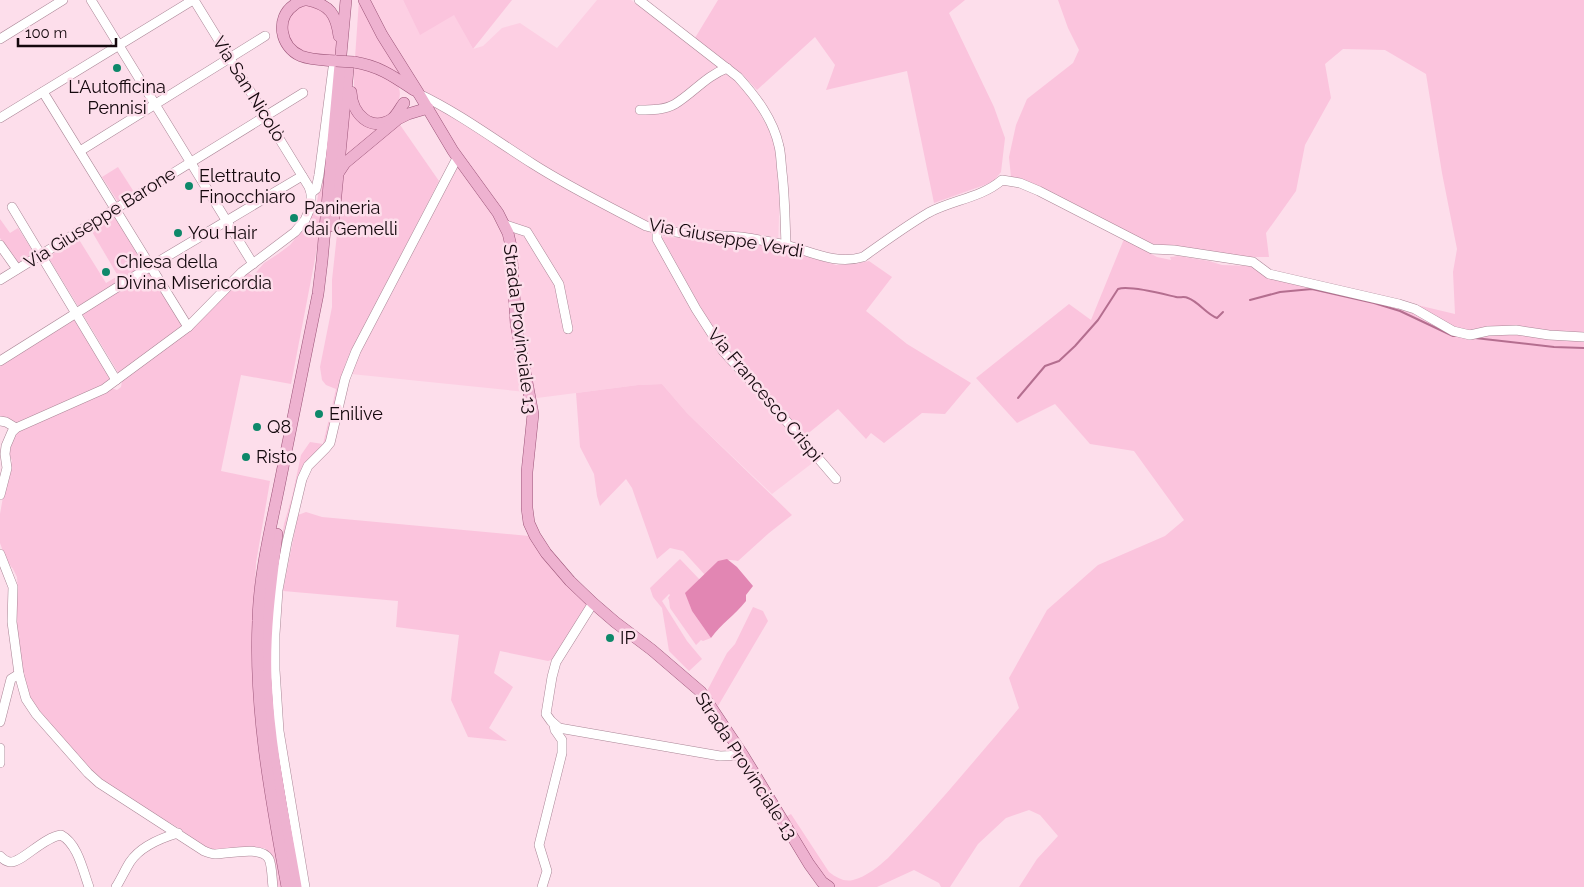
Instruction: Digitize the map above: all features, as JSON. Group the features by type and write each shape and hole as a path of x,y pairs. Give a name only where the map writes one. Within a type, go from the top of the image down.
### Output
{"main road":[{"path":"404,103 396,114 386,121 374,122 363,118 352,104 342,63 337,24 334,16 322,4 306,0 293,5 283,20 283,38 287,46 301,56 342,63 368,64 391,74 420,94"},
{"path":"287,887 263,742 257,676 258,619 271,522 318,294 342,63 354,0"},
{"name":"Strada Provinciale 13","path":"364,0 382,35 458,158 506,225 511,246 516,324 534,414 527,472 527,508 535,536 546,553 570,581 593,603 701,692 743,755 808,864 822,882 829,887"},
{"path":"296,887 272,741 266,678 267,620 278,528 326,287 339,174 345,3"},
{"path":"339,174 345,163 398,118 403,110 404,103 404,90 401,81"},
{"path":"398,118 428,108"}],"street":[{"path":"0,39 63,0"},
{"path":"91,0 253,264"},
{"path":"0,118 193,0"},
{"name":"Via San Nicolò","path":"193,0 311,193"},
{"path":"639,0 727,68 752,92 770,122 780,148 786,245"},
{"path":"80,151 265,36"},
{"path":"0,495 7,468 6,446 12,432 16,428 93,394 116,380 188,327 242,272 295,232 309,212 311,193 316,189 323,136 342,63"},
{"path":"640,110 654,110 673,105 714,73 727,68"},
{"path":"43,92 188,327"},
{"name":"Via Giuseppe Barone","path":"0,280 303,93"},
{"name":"Via Giuseppe Verdi","path":"420,94 439,103 533,164 582,193 646,226 657,229 743,238 786,245 842,261 854,260 864,257 929,212 979,194 1002,180 1020,183 1039,191 1152,249 1174,250 1253,262 1268,274 1415,309 1453,331 1470,335 1488,331 1516,330 1549,335 1584,337"},
{"path":"428,108 439,103"},
{"path":"305,887 279,731 275,670 278,590 287,542 304,472 312,460 326,448 332,438 341,392 350,364 458,158"},
{"path":"0,361 150,266 302,176"},
{"path":"12,207 116,380"},
{"path":"506,225 527,232 559,284 568,329"},
{"name":"Via Francesco Crispi","path":"657,229 658,239 696,309 723,351 836,479"},
{"path":"0,245 17,269"},
{"path":"0,420 16,428"},
{"path":"0,554 13,587 12,622 20,674 26,699 30,706 88,773 118,796 204,851 214,854 246,851 264,854 269,859 273,887"},
{"path":"542,887 547,872 540,845 562,753 562,740 546,714 552,677 556,662 593,603"},
{"path":"0,722 11,679 20,674"},
{"path":"554,725 559,728 720,756 743,755"},
{"path":"0,748 0,762"},
{"path":"116,887 130,862 137,854 178,833"},
{"path":"0,856 5,860 13,862 61,835 70,842 74,849 89,887"}],"shaded area":[{"path":"359,0 408,81 383,66 355,58"},
{"path":"369,0 403,0 420,34 454,14 473,49 483,46 502,28 520,23 557,48 597,0 631,0 742,86 769,130 777,152 780,185 778,248 732,240 662,237 715,334 805,436 815,461 772,494 687,413 662,384 638,385 537,398 526,392 351,374 356,357 462,156 381,28"},
{"path":"403,0 512,0 473,49 454,15 420,35"},
{"path":"718,0 965,0 949,13 994,107 1005,138 1001,172 993,182 934,203 907,71 826,90 835,65 815,37 757,90 742,74 695,38"},
{"path":"1058,0 1584,0 1584,887 1019,887 1037,859 1058,836 1040,815 1029,810 1006,818 978,844 950,887 941,887 939,883 914,870 877,887 835,887 828,882 784,818 791,814 829,872 838,878 853,880 876,868 888,858 922,821 1019,708 1009,678 1047,610 1098,565 1165,536 1184,520 1134,451 1090,444 1055,404 1017,423 976,378 1069,304 1091,320 1124,239 1157,257 1171,260 1170,257 1179,256 1222,265 1250,266 1455,314 1453,272 1457,249 1442,173 1426,74 1385,50 1343,49 1325,64 1331,98 1305,145 1296,191 1266,233 1269,257 1228,257 1153,247 1100,218 1011,177 1009,157 1016,125 1027,99 1073,63 1079,50 1068,28"},
{"path":"309,4 322,7 336,25 336,56 306,53 294,47 285,31 285,24 296,9"},
{"path":"354,67 389,78 398,85 399,99 390,117 372,120 354,100"},
{"path":"350,104 382,125 345,159"},
{"path":"398,122 439,181 346,362 326,444 306,462 301,471 277,567 284,524 301,455 310,442 323,444 336,389 326,385 322,380 320,367 332,307 332,280 344,170"},
{"path":"118,167 134,192 118,202 102,177"},
{"path":"321,178 325,178 320,231 291,384 241,375 221,471 270,481 256,563 254,608 283,887 277,887 273,860 268,851 264,848 215,851 205,848 177,827 127,798 90,771 31,702 20,657 15,621 18,592 17,577 6,560 0,543 0,514 12,461 8,451 16,434 22,429 111,388 117,390 121,387 122,381 243,275 248,273 253,276 264,263 290,245 303,229 316,207"},
{"path":"114,216 145,266 78,306 48,257 78,238 106,283 118,276 91,230"},
{"path":"0,219 10,233 18,228 34,253 18,263 0,238"},
{"path":"662,237 732,240 778,248 836,265 869,261 892,277 866,311 907,344 971,383 945,414 922,413 884,443 871,433 866,439 838,409 805,436 715,334"},
{"path":"149,271 182,328 119,374 82,313"},
{"path":"74,319 111,380 97,389 19,423 0,417 0,365"},
{"path":"662,384 687,413 792,515 738,561 727,560 719,562 705,575 683,551 670,548 657,559 632,488 626,479 600,506 594,474 580,447 576,393 638,385"},
{"path":"306,512 322,517 529,536 586,601 587,608 554,659 548,661 500,651 494,673 513,687 489,728 507,741 468,737 451,700 459,635 396,627 398,601 283,591 298,515"},
{"path":"680,559 700,580 686,594 692,611 711,638 701,640 696,645 670,608 668,598 670,595 662,601 687,641 702,659 689,671 669,651 662,608 653,597 650,588"},
{"path":"727,559 737,567 753,586 746,595 746,601 711,638 692,611 685,593 718,561"},
{"path":"753,607 763,611 768,621 718,706 707,691 727,653 735,644"}],"waterway":[{"path":"1018,398 1045,366 1059,361 1075,346 1098,320 1118,289 1138,289 1176,297 1186,297 1217,318 1223,312"},
{"path":"1250,300 1280,292 1312,289 1400,311 1453,336 1458,336"},
{"path":"1475,338 1554,347 1584,348"}],"place":[{"name":"L'Autofficina Pennisi","path":"117,68"},
{"name":"Elettrauto Finocchiaro","path":"189,186"},
{"name":"Panineria dai Gemelli","path":"294,218"},
{"name":"You Hair","path":"178,233"},
{"name":"Chiesa della Divina Misericordia","path":"106,272"},
{"name":"Enilive","path":"319,414"},
{"name":"Q8","path":"257,427"},
{"name":"Risto","path":"246,457"},
{"name":"IP","path":"610,638"}]}
